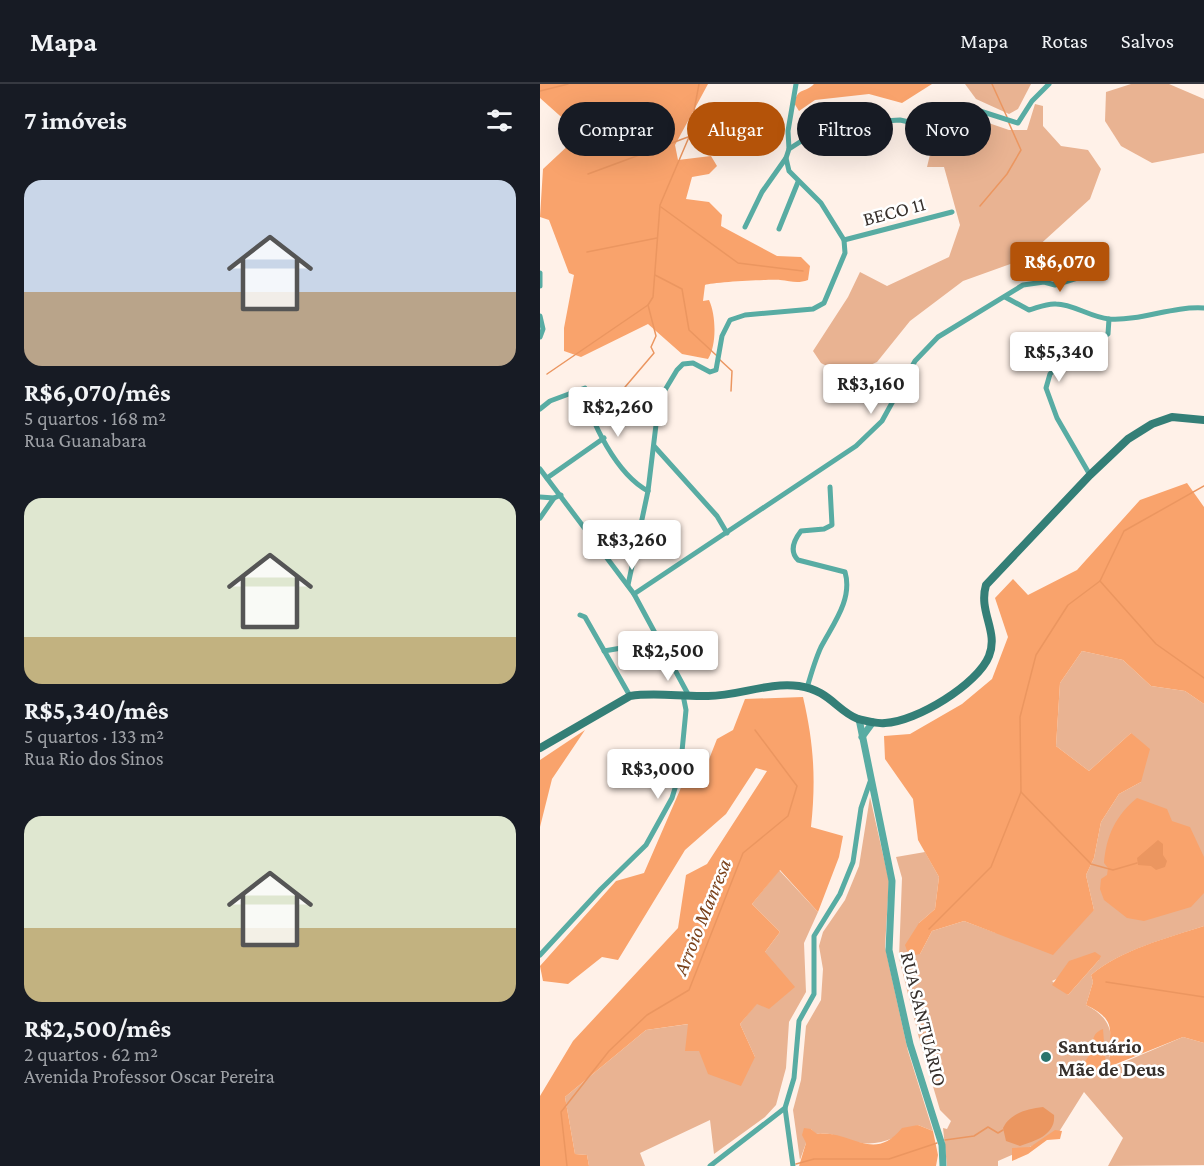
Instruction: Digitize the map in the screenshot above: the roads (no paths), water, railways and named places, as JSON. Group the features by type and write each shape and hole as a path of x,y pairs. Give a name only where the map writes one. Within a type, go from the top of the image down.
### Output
{"main road":[{"path":"540,748 630,696 721,695 766,686 807,688 832,699 859,719 885,723 914,715 974,679 990,653 992,637 982,599 986,585 1090,475 1128,439 1152,424 1172,417 1203,420"}],"street":[{"path":"745,227 762,192 786,158 796,84"},
{"path":"789,149 803,140 851,123 900,120 950,131 959,126 967,117 980,111 1018,123 1032,101 1049,84"},
{"path":"628,585 648,491 659,400 677,370 683,364 693,363 710,372 716,370 722,336 730,320 745,315 813,309 824,303 845,253 844,240 821,203 789,171 786,158"},
{"path":"779,229 798,182"},
{"name":"BECO 11","path":"844,240 952,212"},
{"path":"540,273 540,286"},
{"path":"634,594 856,446 882,421 905,377 925,348 1023,285 1044,282 1054,285 1087,275 1104,274"},
{"path":"1005,297 1029,310 1056,304 1093,317 1109,319 1135,319 1182,307 1204,308"},
{"path":"540,316 543,329 540,337"},
{"path":"1090,475 1057,418 1046,388 1050,374 1058,366 1108,334 1109,319"},
{"path":"540,409 550,401 585,388 590,417 624,473 635,484 648,491"},
{"path":"547,478 604,438"},
{"path":"654,446 717,516 727,533"},
{"path":"540,469 557,496 634,594 662,641 686,696 680,772 672,798 646,845 601,889 540,956"},
{"path":"807,688 820,649 838,618 847,579 845,572 836,568 798,560 793,553 793,546 801,531 824,529 832,525 830,487"},
{"path":"540,497 557,496"},
{"path":"540,518 557,496"},
{"path":"580,615 585,617 630,696"},
{"path":"604,651 662,641"},
{"name":"RUA SANTUÁRIO","path":"859,719 892,881 889,950 910,1044 942,1145 943,1166"},
{"path":"862,737 873,722"},
{"path":"793,1166 785,1108 794,1078 799,1021 814,994 814,936 840,894 853,862 861,807 871,779"},
{"path":"710,1166 785,1108"}],"waterway":[{"path":"540,91 568,84"},
{"path":"614,408 614,400 654,353 651,347 656,336 648,305 653,297 660,205 689,137 699,84"},
{"path":"992,84 1007,117"},
{"path":"980,206 1007,174 1021,150 1008,121"},
{"path":"588,174 687,137"},
{"path":"661,207 738,263 803,271"},
{"path":"587,252 657,238"},
{"path":"655,275 682,289 689,330 716,355"},
{"path":"547,374 648,305"},
{"path":"719,359 732,371 731,391"},
{"path":"929,929 991,867 1021,792 1020,717 1036,655 1068,605 1100,581 1124,531 1204,486"},
{"path":"1100,581 1156,644 1204,678"},
{"name":"Arroio Manresa","path":"567,1166 561,1112 609,1051 647,1015 689,990 743,853 788,816 797,786 755,730"},
{"path":"1021,792 1091,864 1113,870 1137,863"},
{"path":"1106,982 1204,997"},
{"path":"945,1140 974,1136 988,1127 998,1133 1003,1130"},
{"path":"796,1164 814,1159 889,1159 937,1143"}],"place":[{"name":"Santuário Mãe de Deus","path":"1046,1057"}]}
